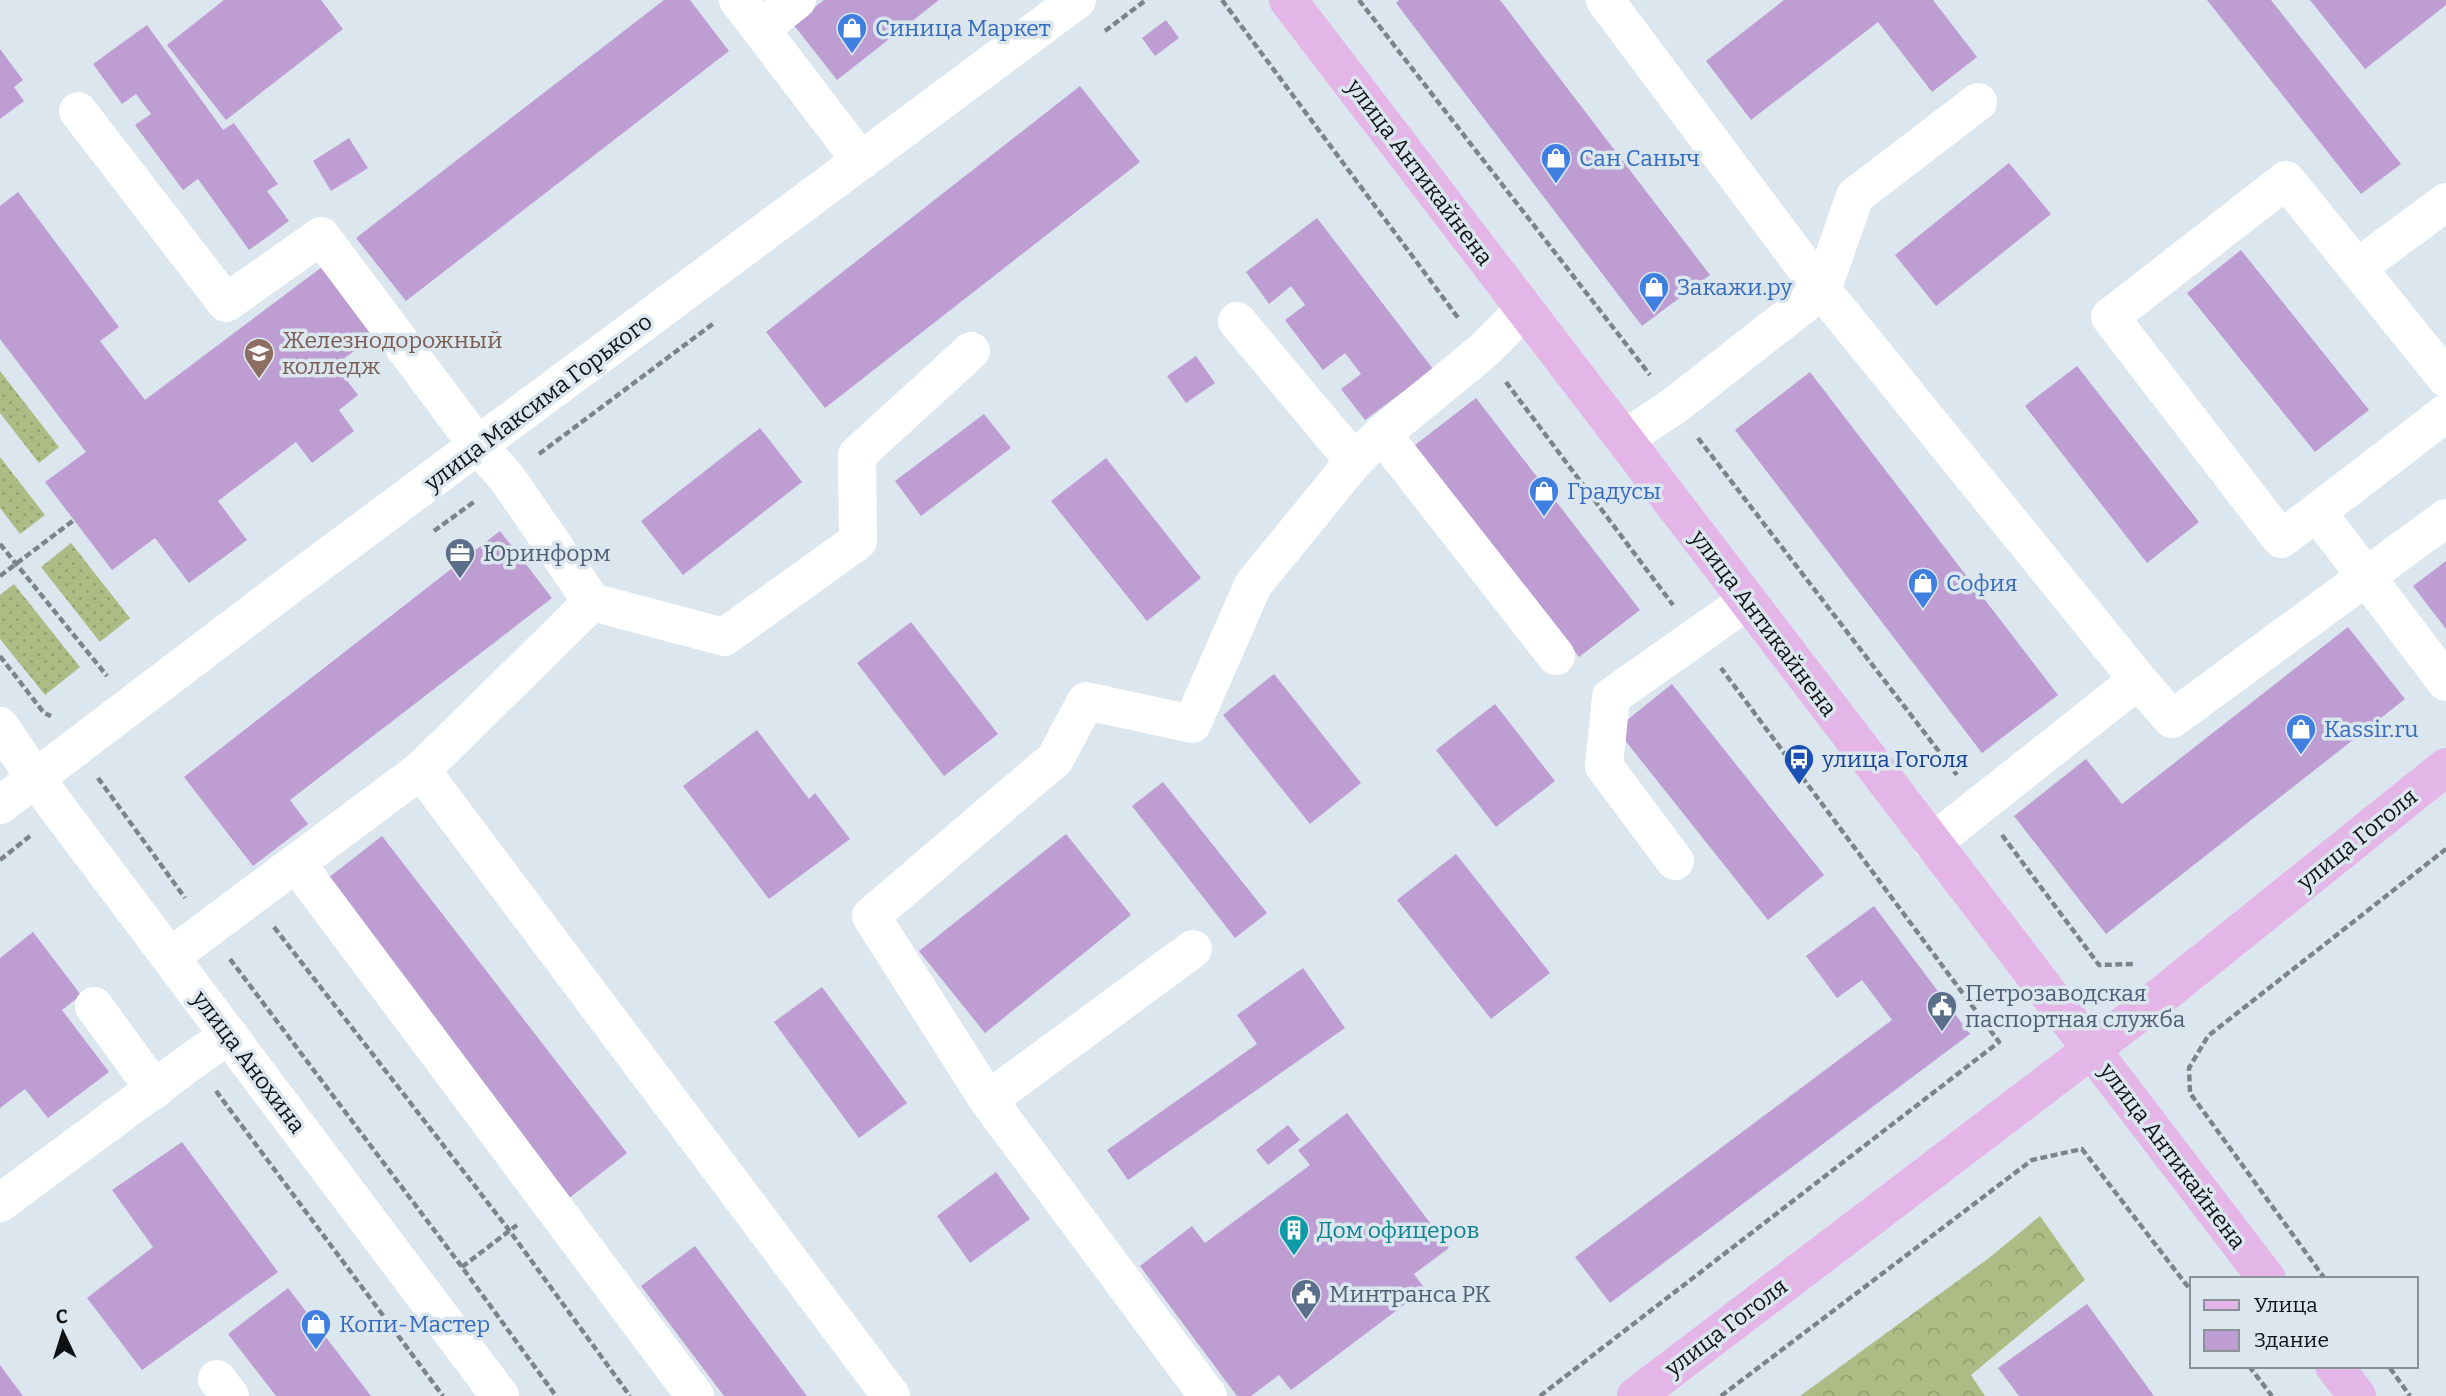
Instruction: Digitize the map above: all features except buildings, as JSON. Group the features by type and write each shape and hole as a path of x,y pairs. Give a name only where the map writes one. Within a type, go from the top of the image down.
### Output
{"main road":[{"name":"улица Антикайнена","path":"1288,0 2265,1277"},
{"name":"улица Гоголя","path":"1636,1396 2141,1012 2446,767"},
{"path":"2336,1368 2357,1396"}],"street":[{"path":"797,0 749,15 861,161"},
{"name":"улица Максима Горького","path":"0,805 299,578 479,447 1077,0"},
{"path":"1605,0 1822,290 2172,719 2446,518"},
{"path":"1624,439 1674,406 1822,290 1855,196 1978,102"},
{"path":"78,111 226,303 321,236 479,447 506,478 592,602 724,638 858,541 857,455 971,351"},
{"path":"2446,378 2286,180 2110,317 2281,539 2446,413"},
{"path":"2357,268 2446,202"},
{"path":"1208,1396 988,1100 871,916 1055,759 1086,701 1192,724 1253,585 1354,461 1382,434 1483,351 1525,309"},
{"path":"1237,321 1354,461"},
{"path":"1382,434 1556,656"},
{"path":"2317,512 2446,682"},
{"path":"1675,861 1604,766 1611,697 1748,601"},
{"path":"170,957 421,770 592,602"},
{"path":"1932,843 2138,680"},
{"name":"улица Анохина","path":"0,726 35,778 500,1396"},
{"path":"421,770 891,1396"},
{"path":"296,863 695,1396"},
{"path":"988,1100 1194,949"},
{"path":"94,1006 155,1090"},
{"path":"0,1203 229,1035"}],"path":[{"path":"1222,0 1999,1042 1540,1396"},
{"path":"1359,0 1674,406 2099,965 2133,964 2144,956"},
{"path":"0,576 74,520"},
{"path":"0,544 107,676"},
{"path":"0,656 44,713"},
{"path":"0,860 31,835"},
{"path":"2324,1277 2190,1093 2189,1068 2208,1036 2446,849"},
{"path":"250,896 509,1230 631,1396"},
{"path":"192,1060 443,1396"},
{"path":"1721,1396 2032,1160 2082,1149 2190,1289"},
{"path":"462,1267 547,1201"},
{"path":"2251,1368 2272,1396"},
{"path":"2389,1368 2410,1396"}],"green space":[{"path":"0,371 59,447 39,463 0,413"},
{"path":"0,457 45,515 20,534 0,508"},
{"path":"71,543 130,618 100,642 41,567"},
{"path":"14,584 80,667 45,695 0,639 0,595"},
{"path":"2040,1216 2085,1280 1971,1375 1985,1396 1800,1396 1989,1258"}],"place":[{"name":"Синица Маркет","path":"852,55"},
{"name":"Сан Саныч","path":"1556,185"},
{"name":"Закажи.ру","path":"1654,314"},
{"name":"Железнодорожный колледж","path":"259,380"},
{"name":"Градусы","path":"1544,518"},
{"name":"Юринформ","path":"460,580"},
{"name":"София","path":"1923,610"},
{"name":"Kassir.ru","path":"2301,756"},
{"name":"улица Гоголя","path":"1799,786"},
{"name":"Петрозаводская паспортная служба","path":"1942,1033"},
{"name":"Дом офицеров","path":"1294,1257"},
{"name":"Минтранса РК","path":"1306,1321"},
{"name":"Копи-Мастер","path":"316,1351"}]}
